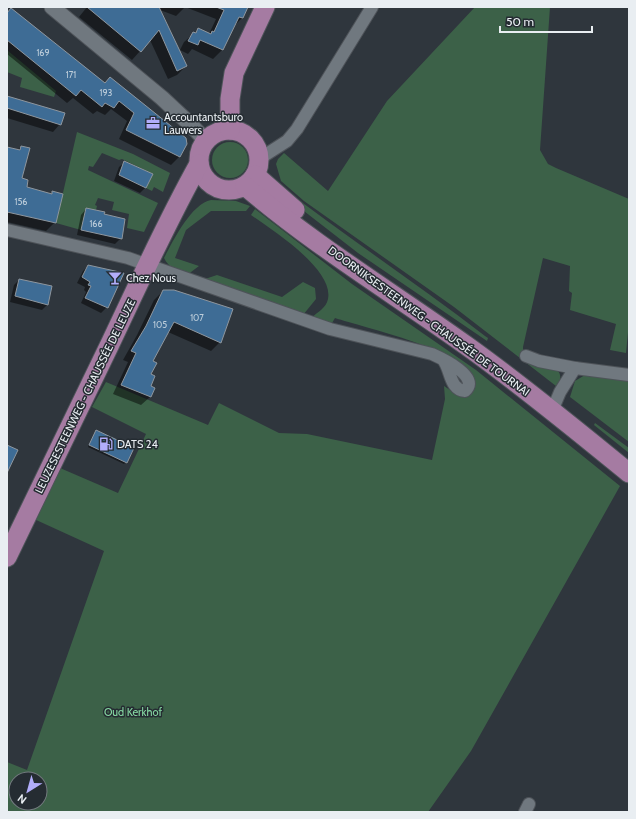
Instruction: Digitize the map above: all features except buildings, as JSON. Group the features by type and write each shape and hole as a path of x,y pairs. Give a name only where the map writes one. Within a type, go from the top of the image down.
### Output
{"main road":[{"path":"230,130 230,99 234,73 265,7"},
{"path":"230,130 248,137 256,147 253,173 231,190 214,186 205,178 199,164 200,151 206,141 216,133 230,130"},
{"name":"LEUZESESTEENWEG - CHAUSSÉE DE LEUZE","path":"7,557 172,213 199,164"},
{"name":"DOORNIKSESTEENWEG - CHAUSSÉE DE TOURNAI","path":"253,173 285,202 340,244 481,341 555,405 629,473"},
{"name":"LEUZESESTEENWEG - CHAUSSÉE DE LEUZE","path":"172,213 201,189 214,186"},
{"name":"DOORNIKSESTEENWEG - CHAUSSÉE DE TOURNAI","path":"555,405 629,459"}],"street":[{"path":"52,7 162,98 206,141"},
{"path":"253,173 287,141 297,129 372,7"},
{"path":"7,230 128,258 330,329 432,354 444,361"},
{"path":"526,356 539,361 575,368 629,375"},
{"path":"555,405 560,392 575,368"}],"green space":[{"path":"475,7 550,7 540,150 548,164 629,199 629,322 626,353 610,350 616,324 570,310 572,293 569,291 570,266 543,258 523,347 523,356 557,369 560,374 560,378 556,386 454,307 304,201 281,181 276,164 278,159 284,153 328,191 387,101"},
{"path":"7,50 56,91 54,97 20,87 22,78 7,72"},
{"path":"77,132 133,154 170,173 163,192 154,187 152,191 146,188 153,174 122,159 119,160 102,153 93,167 89,166 88,170 158,203 144,232 127,228 129,214 112,210 114,202 98,198 95,205 97,206 96,210 86,209 81,230 56,223"},
{"path":"234,142 243,147 247,153 247,167 243,173 234,178 226,178 217,173 213,167 212,156 217,147 223,143"},
{"path":"277,183 328,222 459,316 488,338 487,341 358,253 273,187"},
{"path":"211,200 236,201 250,206 246,211 211,211 186,230 175,258 199,266 187,275 171,267 164,258 183,224 196,208"},
{"name":"Oud Kerkhof","path":"255,209 352,284 476,370 620,486 471,751 428,812 7,812 7,762 27,770 104,551 34,519 60,468 118,493 146,434 92,407 106,382 208,425 219,403 279,433 307,434 432,460 445,399 444,386 453,392 460,394 474,380 468,369 454,359 435,350 390,334 335,318 332,323 312,317 324,307 327,302 327,287 321,275 312,263 300,251 251,215"},
{"path":"217,275 282,297 303,282 315,288 316,299 303,315 202,280"},
{"path":"585,375 629,380 629,442 570,397 575,381"},
{"path":"595,423 629,448 629,453 594,425"}],"place":[{"name":"Accountantsburo Lauwers","path":"153,123"},
{"name":"Chez Nous","path":"115,278"},
{"name":"DATS 24","path":"106,444"}]}
